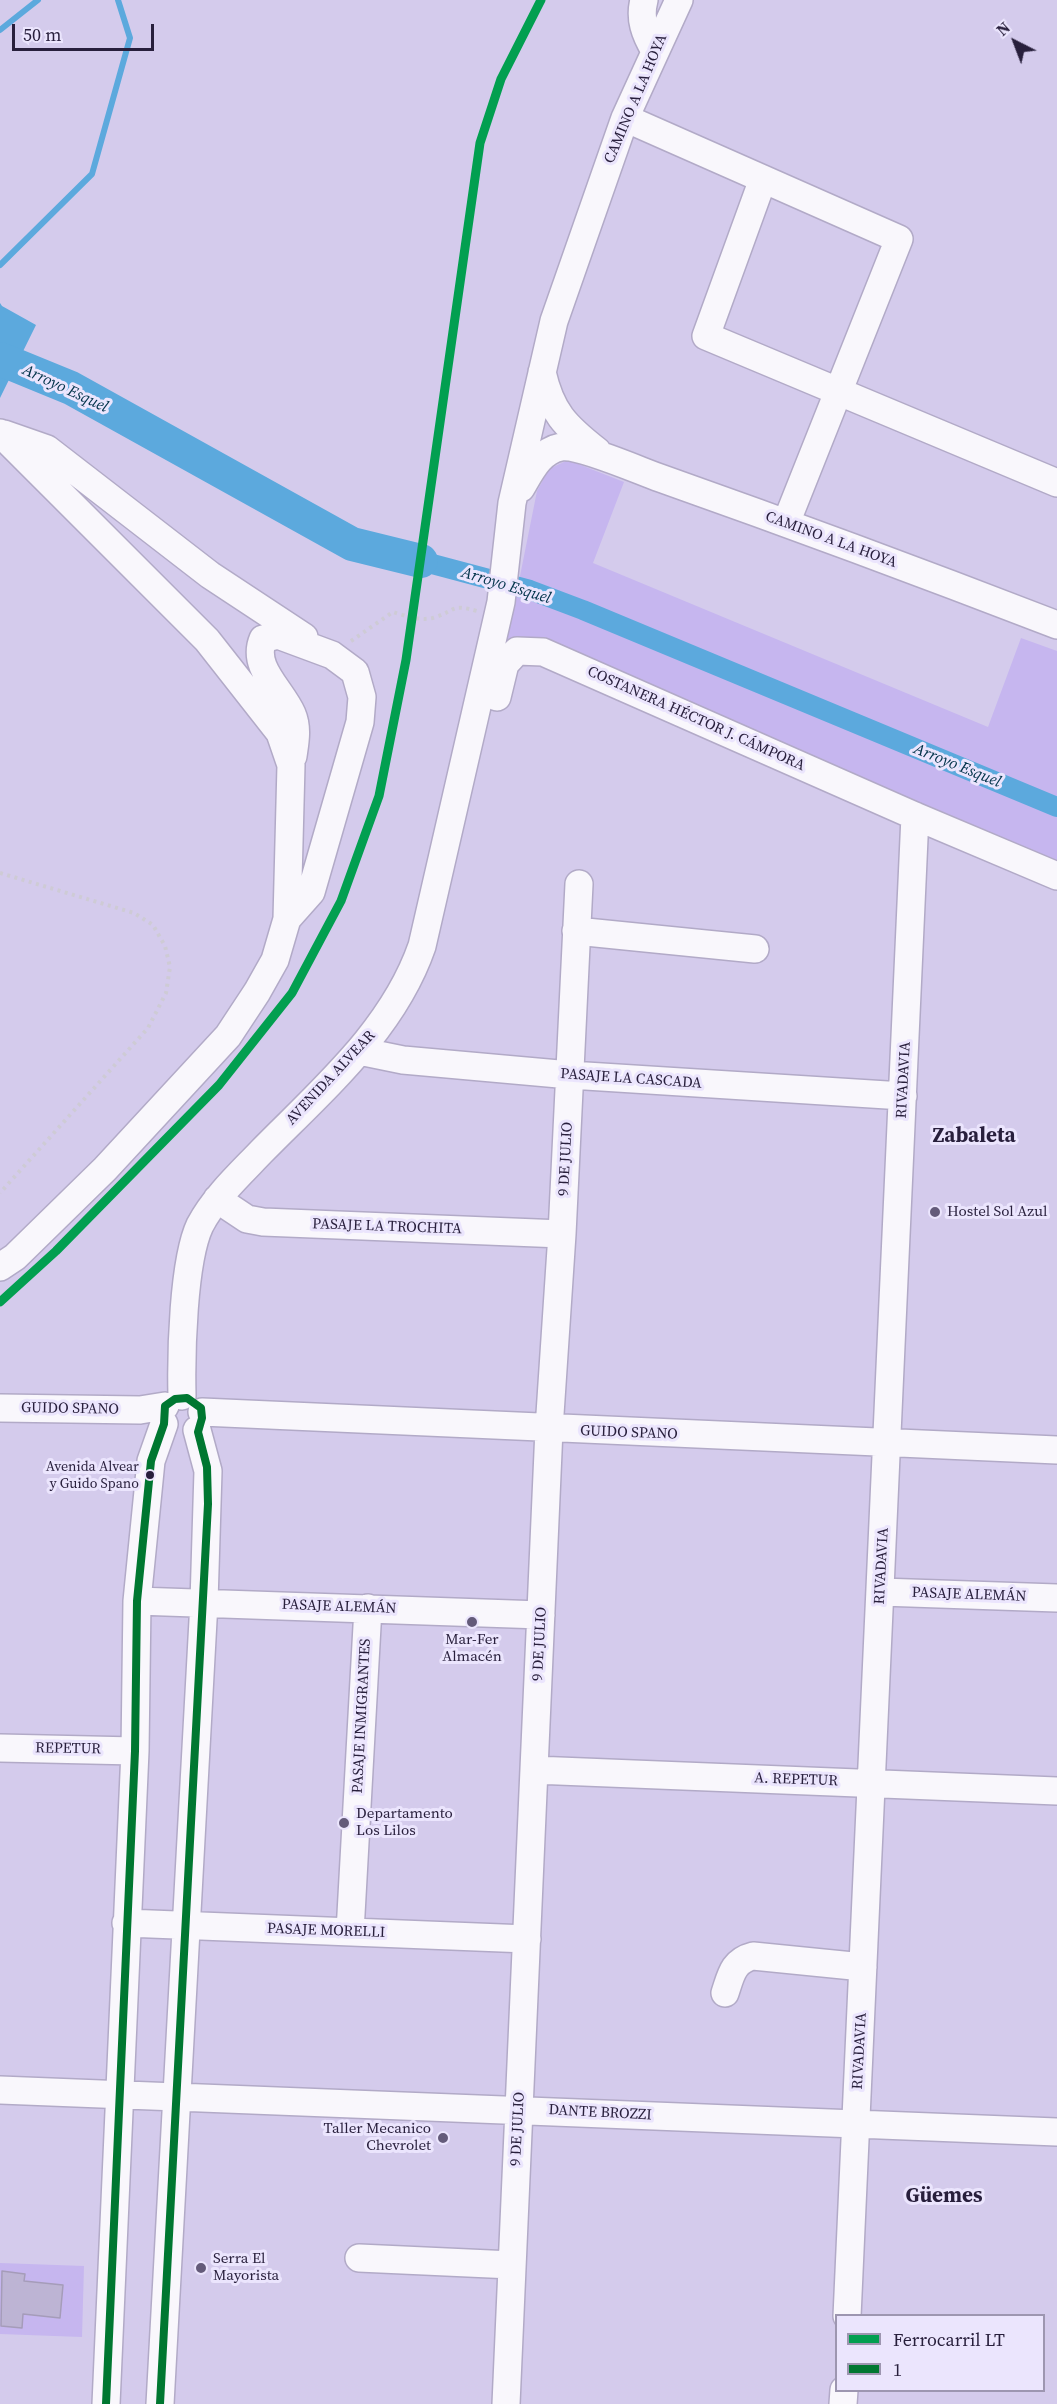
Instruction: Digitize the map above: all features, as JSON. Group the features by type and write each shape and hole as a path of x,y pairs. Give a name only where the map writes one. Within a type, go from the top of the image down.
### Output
{"street":[{"path":"644,0 642,8 644,32 655,51"},
{"name":"CAMINO A LA HOYA","path":"511,516 541,370 587,222 625,118 679,0"},
{"path":"625,118 899,239 786,523"},
{"path":"763,179 706,336 1057,483"},
{"name":"CAMINO A LA HOYA","path":"541,370 548,397 558,415 570,430 605,457"},
{"path":"287,919 311,892 360,722 362,697 355,672 210,575 46,449 0,433 207,640 280,733 291,765"},
{"name":"CAMINO A LA HOYA","path":"511,516 536,463 544,454 562,447 605,457 1057,625"},
{"name":"AVENIDA ALVEAR","path":"106,2404 135,1751 137,1601 151,1461 173,1414 188,1270 200,1226 217,1199 359,1051 396,1004 412,976 422,946 500,610 511,516"},
{"path":"0,1267 15,1257 105,1169 228,1036 274,960 287,919 291,765 297,734 293,716 278,688 260,664 258,651 263,639 278,635 332,655"},
{"name":"COSTANERA HÉCTOR J. CÁMPORA","path":"449,829 463,824 470,815 505,664 518,651 543,652 1057,876"},
{"name":"RIVADAVIA","path":"847,2314 915,816"},
{"name":"9 DE JULIO","path":"506,2404 549,1430 562,1234 579,884"},
{"path":"576,931 755,949"},
{"name":"PASAJE LA CASCADA","path":"359,1051 403,1060 570,1075 903,1096"},
{"name":"PASAJE LA TROCHITA","path":"217,1199 247,1219 263,1222 562,1234"},
{"name":"GUIDO SPANO","path":"0,1408 1057,1450"},
{"name":"AVENIDA ALVEAR","path":"160,2404 204,1602 208,1471 173,1414"},
{"name":"PASAJE ALEMÁN","path":"881,1592 1057,1598"},
{"name":"PASAJE ALEMÁN","path":"137,1601 541,1615"},
{"name":"PASAJE INMIGRANTES","path":"350,1932 369,1608"},
{"name":"REPETUR","path":"0,1748 135,1751"},
{"name":"A. REPETUR","path":"534,1770 1057,1791"},
{"name":"PASAJE MORELLI","path":"126,1923 526,1939"},
{"path":"725,1993 734,1966 742,1959 753,1956 863,1967"},
{"name":"DANTE BROZZI","path":"0,2090 519,2109 1057,2133"},
{"path":"359,2258 512,2265"}],"path":[{"path":"332,655 393,612 409,617 435,618 447,610 461,606 500,610"},
{"path":"0,873 134,913 153,926 165,946 170,967 166,993 148,1028 0,1193"}],"shaded area":[{"path":"568,460 624,482 593,563 988,727 1021,638 1057,651 1057,862 545,640 505,651 537,491 549,469"},
{"path":"0,2263 84,2266 82,2337 0,2334"}],"water":[{"path":"0,303 36,325 0,398"}],"building":[{"path":"2,2271 25,2274 24,2281 63,2285 60,2318 23,2314 22,2328 1,2326"}],"waterway":[{"path":"0,30 38,0"},
{"path":"0,265 92,174 130,38 118,0"},
{"name":"Arroyo Esquel","path":"0,359 71,388 352,544 421,561"},
{"name":"Arroyo Esquel","path":"421,561 530,590 583,610 1057,807"}],"rail line":[{"name":"LT","path":"0,1302 56,1251 219,1085 292,993 341,901 379,796 406,660 480,143 501,79 541,0"}],"transit line":[{"name":"1","path":"106,2404 135,1751 137,1601 151,1461 164,1424 165,1406 175,1399 187,1398 201,1408 202,1418 198,1432 207,1467 208,1504 160,2404"}],"place":[{"name":"Hostel Sol Azul","path":"935,1212"},
{"name":"Avenida Alvear y Guido Spano","path":"150,1475"},
{"name":"Mar-Fer Almacén","path":"472,1622"},
{"name":"Departamento Los Lilos","path":"344,1823"},
{"name":"Taller Mecanico Chevrolet","path":"443,2138"},
{"name":"Serra El Mayorista","path":"201,2268"}],"district":[{"name":"Zabaleta","path":"974,1137"},
{"name":"Güemes","path":"944,2197"}]}
